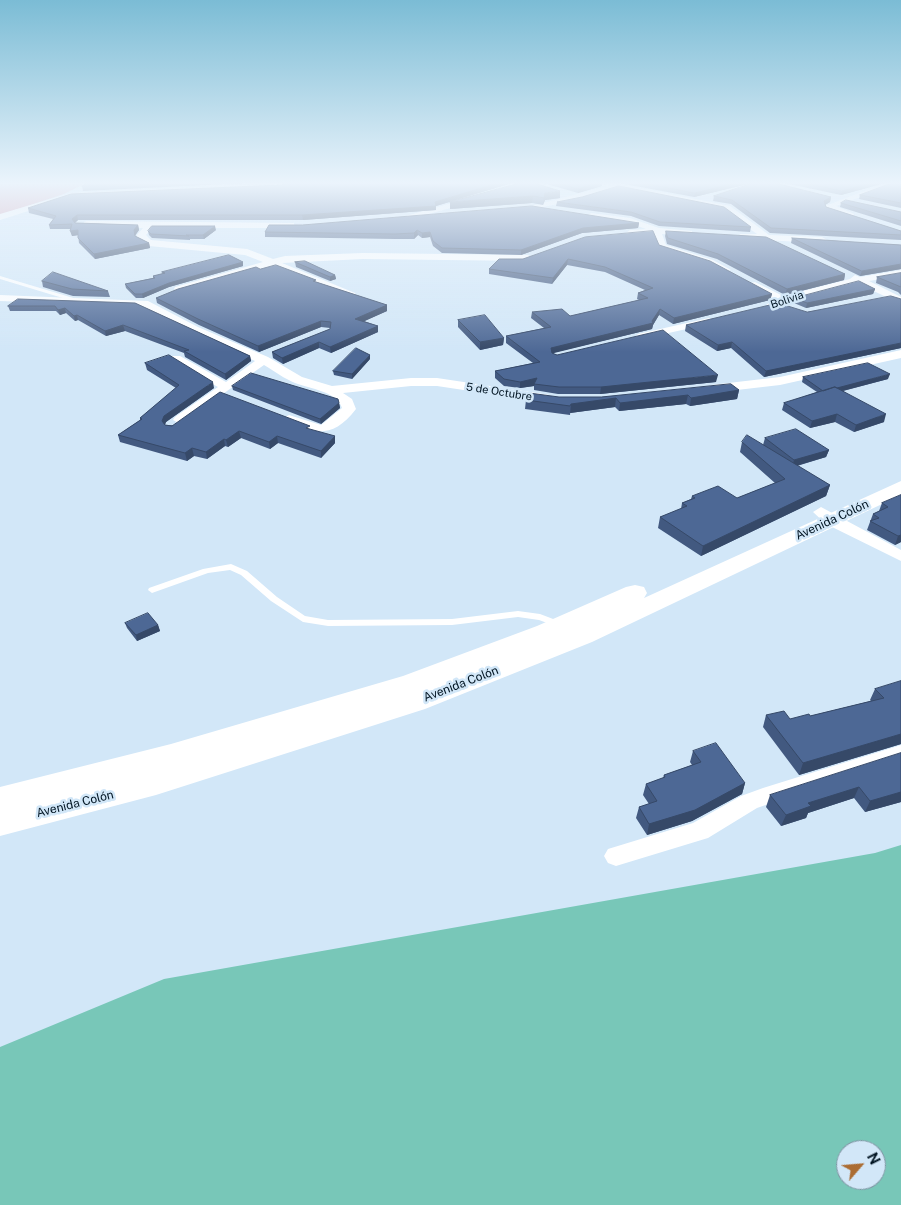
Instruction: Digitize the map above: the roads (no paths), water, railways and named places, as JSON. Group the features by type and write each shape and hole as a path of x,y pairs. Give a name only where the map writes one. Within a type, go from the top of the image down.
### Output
{"main road":[{"name":"Avenida Colón","path":"0,823 156,783 415,702 547,652 826,517 901,473"},
{"name":"Avenida Colón","path":"0,800 171,756 413,683 901,487"}],"street":[{"path":"143,239 148,243 235,250 272,261 363,300"},
{"path":"660,239 662,247 670,251 707,260 792,309"},
{"path":"771,239 794,250"},
{"path":"804,239 834,241"},
{"path":"0,298 144,303 286,258 363,256 522,260 541,254"},
{"path":"839,271 901,301"},
{"name":"Bolivia","path":"760,308 857,280 901,273"},
{"path":"872,300 901,293"},
{"name":"5 de Octubre","path":"144,303 194,329 262,359 298,380 330,390 411,382 437,382 489,392 567,400"},
{"path":"631,339 724,317"},
{"path":"172,426 262,359 277,351"},
{"path":"700,390 780,381 901,354"},
{"path":"176,359 234,398"},
{"path":"275,414 315,429 328,428 349,409 347,402 330,390"},
{"path":"826,517 901,556"},
{"path":"616,856 700,831 749,802 771,794 901,753"}],"lane":[{"path":"0,277 78,301"},
{"path":"152,590 206,571 231,567 244,572 274,599 303,619 328,623 452,622 518,614 540,617 561,625"}]}
